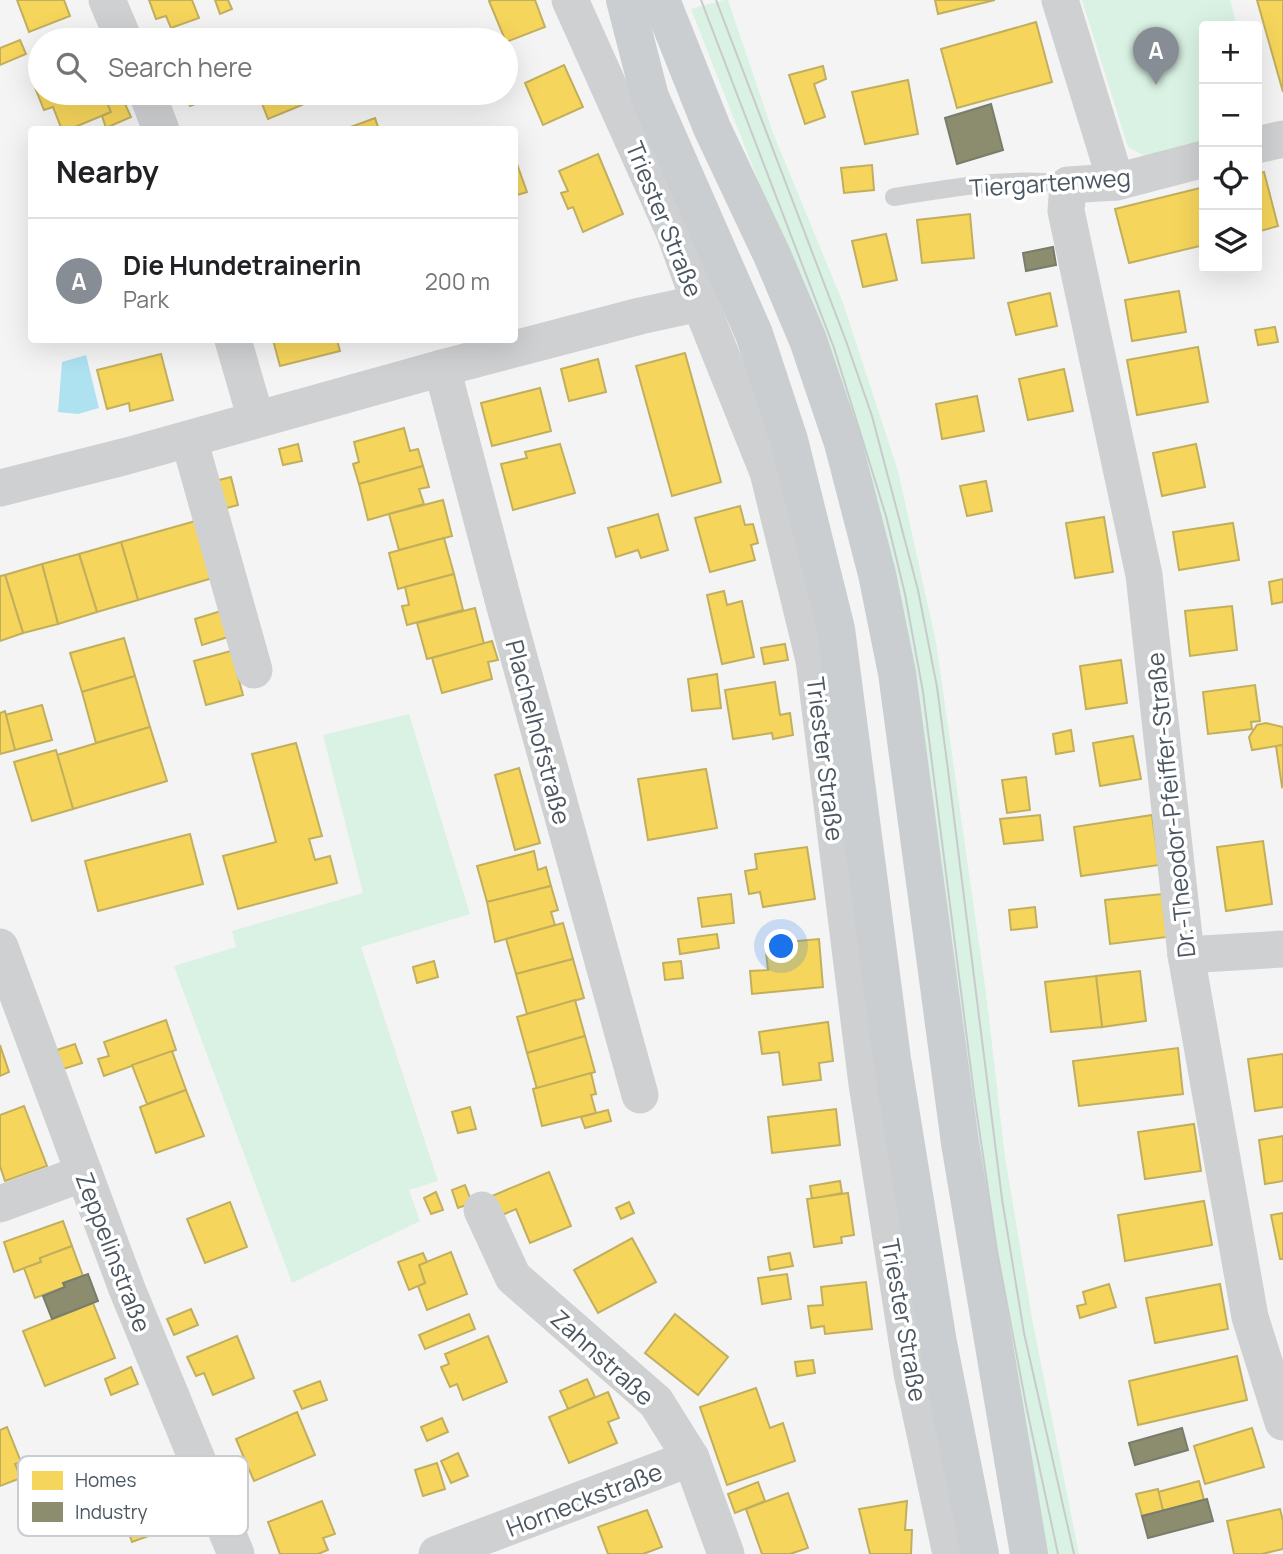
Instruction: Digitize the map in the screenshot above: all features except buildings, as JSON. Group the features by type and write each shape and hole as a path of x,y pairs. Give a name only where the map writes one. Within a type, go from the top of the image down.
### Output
{"main road":[{"name":"Triester Straße","path":"625,0 650,97 754,334 789,440 836,629 892,1059 938,1343 980,1554"},
{"path":"661,0 712,128 772,254 808,340 842,443 877,574 897,673 960,1143 985,1305 1029,1554"}],"street":[{"path":"107,0 119,28"},
{"name":"Triester Straße","path":"570,0 675,234 699,303 768,472 814,660 874,1125 912,1373 951,1554"},
{"path":"1060,0 1116,181"},
{"path":"151,105 159,126"},
{"path":"1262,144 1283,139"},
{"name":"Tiergartenweg","path":"1068,185 1116,181 1199,160"},
{"name":"Dr.-Theodor-Pfeiffer-Straße","path":"1068,185 1066,211 1144,575 1186,955 1250,1317 1283,1422"},
{"path":"0,488 442,368 699,303"},
{"path":"234,343 256,419"},
{"name":"Plachelhofstraße","path":"442,368 640,1095"},
{"path":"188,439 254,670"},
{"name":"Zeppelinstraße","path":"0,947 127,1289 196,1456"},
{"path":"1186,955 1283,949"},
{"path":"0,1204 84,1173"},
{"name":"Zahnstraße","path":"482,1210 513,1277 656,1402 691,1458 726,1554"},
{"name":"Horneckstraße","path":"437,1554 691,1458"},
{"name":"Zeppelinstraße","path":"229,1536 236,1554"}],"lane":[{"name":"Tiergartenweg","path":"894,197 1043,180 1068,185"}],"green space":[{"path":"728,0 773,133 843,303 898,471 936,642 986,993 1005,1157 1033,1324 1079,1554 1047,1554 951,994 804,298 691,9"},
{"path":"1082,0 1230,0 1236,21 1199,21 1199,145 1151,159 1128,147"},
{"path":"409,714 470,914 361,947 438,1181 409,1190 420,1221 292,1283 174,966 236,947 232,931 363,893 323,735"}],"water":[{"path":"86,355 99,408 78,414 58,412 62,362"}],"tram line":[{"path":"701,0 834,348 886,516 905,594 923,692 974,1094 997,1251 1058,1554"},
{"path":"716,0 872,416 918,590 937,687 1002,1199 1024,1333 1074,1554"}],"place":[{"name":"Die Hundetrainerin","path":"1156,85"}]}
